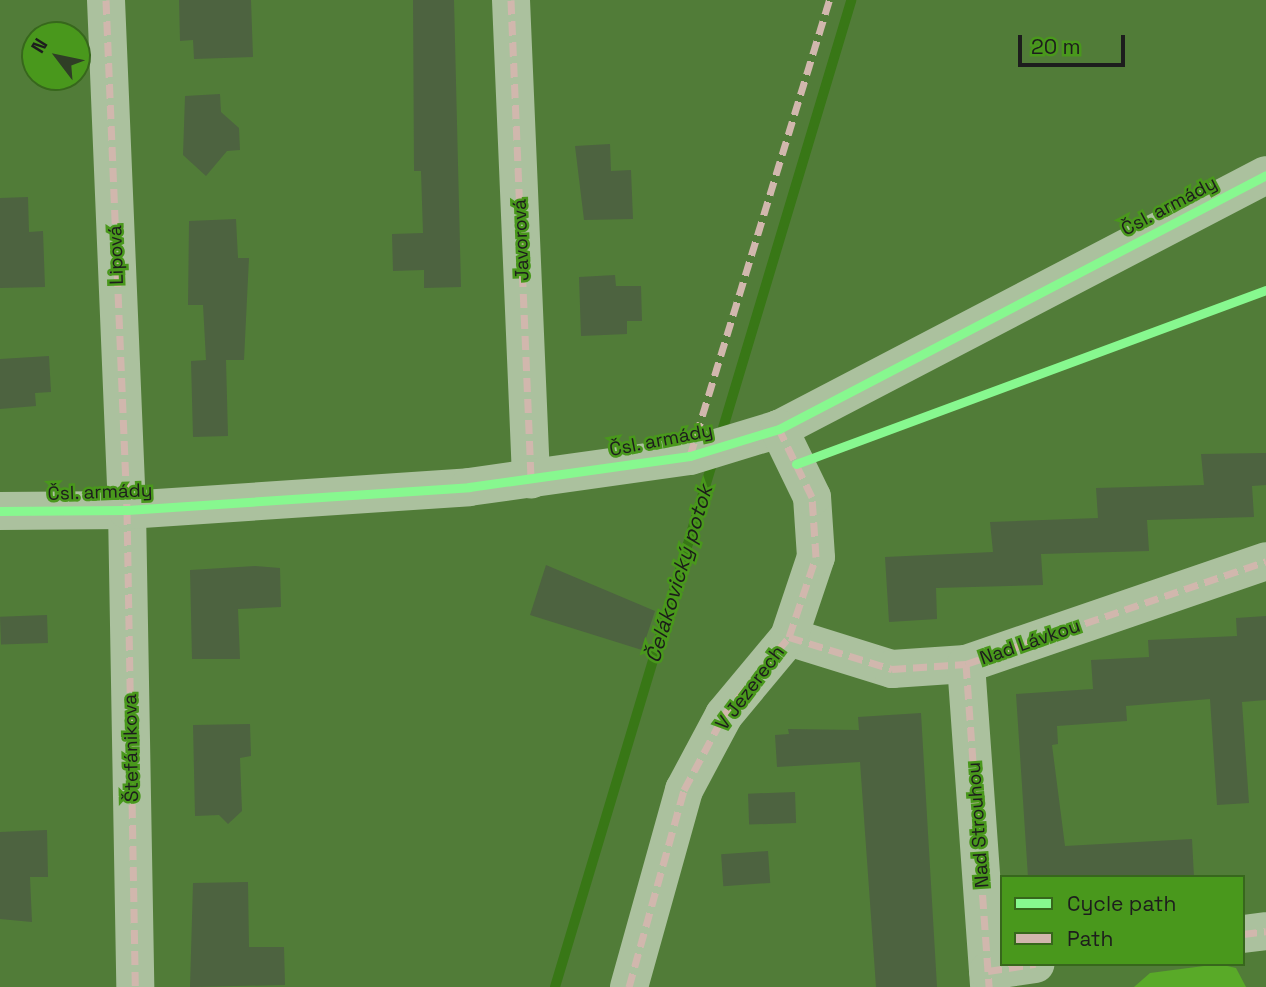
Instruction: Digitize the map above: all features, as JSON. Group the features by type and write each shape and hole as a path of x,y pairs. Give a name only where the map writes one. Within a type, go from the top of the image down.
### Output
{"street":[{"name":"Lipová","path":"106,0 127,510"},
{"name":"Javorová","path":"511,0 531,480"},
{"name":"Čsl. armády","path":"0,511 127,510 531,480 697,453 779,429 1266,175"},
{"name":"V Jezerech","path":"629,987 684,790 724,715 789,637 816,557 812,497 779,429"},
{"name":"Štefánikova","path":"127,510 135,987"},
{"name":"Nad Lávkou","path":"789,637 892,669 966,664 1266,561"},
{"name":"Nad Strouhou","path":"966,664 989,979"},
{"path":"1245,934 1266,931"},
{"path":"989,979 1029,966"}],"green space":[{"path":"1204,966 1228,966 1236,968 1246,987 1134,987 1150,973"}],"building":[{"path":"179,0 251,0 253,57 194,59 193,40 180,41"},
{"path":"413,0 454,0 461,287 424,288 424,270 393,271 392,234 423,233 421,171 414,171"},
{"path":"220,94 221,112 239,128 240,150 227,151 206,176 183,155 185,96"},
{"path":"610,144 611,171 631,170 633,219 584,220 575,146"},
{"path":"28,197 29,232 43,231 45,287 0,288 0,198"},
{"path":"236,219 238,258 249,258 244,360 226,360 228,436 193,437 191,361 206,360 203,305 188,305 189,221"},
{"path":"615,275 616,286 641,286 642,321 627,321 627,334 581,336 579,277"},
{"path":"49,356 51,392 35,393 36,406 0,409 0,359"},
{"path":"1266,453 1266,485 1252,486 1254,517 1147,520 1149,551 1041,554 1043,585 936,588 937,619 889,622 885,557 993,552 990,522 1098,518 1096,488 1204,485 1201,454"},
{"path":"546,565 655,611 642,650 530,615"},
{"path":"255,566 280,568 281,607 238,609 240,659 192,659 190,570"},
{"path":"47,615 48,643 1,645 0,617"},
{"path":"1266,616 1266,700 1242,702 1249,803 1217,805 1210,699 1126,706 1127,721 1057,726 1058,744 1052,745 1065,846 1192,839 1194,875 1028,875 1016,694 1093,689 1091,660 1149,657 1148,640 1237,636 1236,618"},
{"path":"921,713 937,987 876,987 860,762 777,767 775,735 789,734 788,729 859,730 858,717"},
{"path":"250,724 251,756 240,758 242,811 228,824 219,815 195,816 193,725"},
{"path":"795,792 796,823 749,825 748,794"},
{"path":"47,830 48,877 30,877 32,922 0,919 0,832"},
{"path":"768,851 770,883 723,886 721,854"},
{"path":"248,882 249,947 284,947 285,985 190,987 193,883"}],"waterway":[{"name":"Čelákovický potok","path":"720,438 851,0"},
{"name":"Čelákovický potok","path":"555,987 714,457"}],"marked path":[{"path":"106,0 127,510 135,987"},
{"path":"511,0 531,480"},
{"path":"690,456 829,0"},
{"path":"629,987 684,790 724,715 789,637 816,557 812,497 779,429"},
{"path":"789,637 892,669 966,664 1266,561"},
{"path":"966,664 989,987"},
{"path":"1245,934 1266,931"},
{"path":"988,971 1022,966"}],"cycle path":[{"path":"0,511 127,510 469,487 690,456 779,429 1266,175"},
{"path":"796,464 1266,290"}]}
